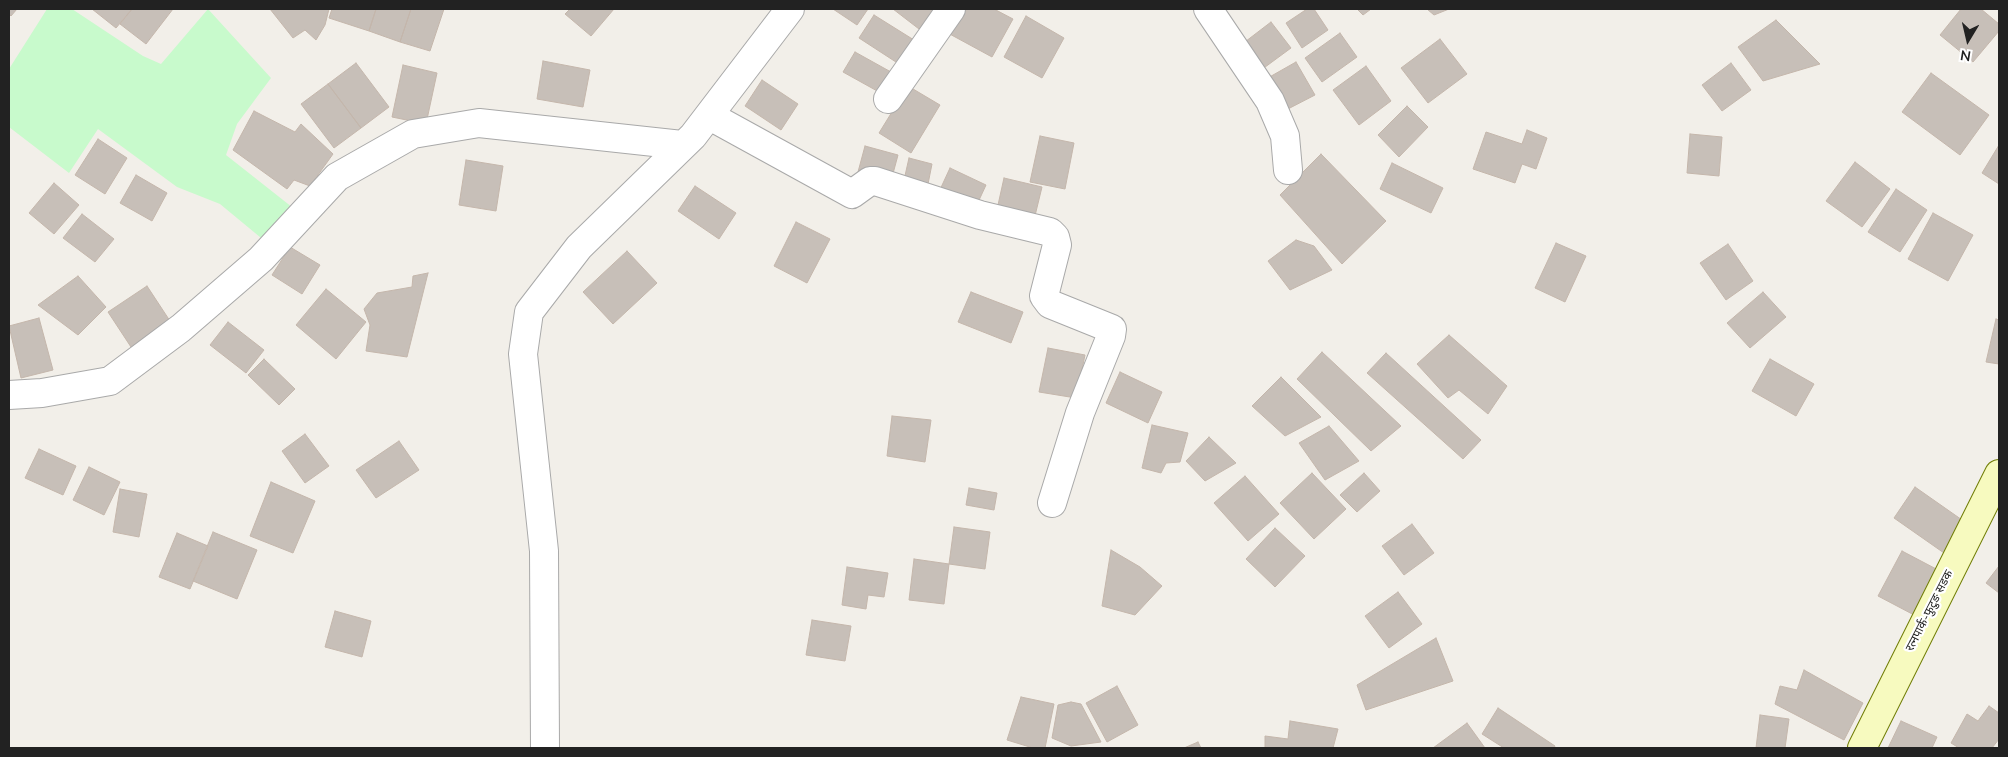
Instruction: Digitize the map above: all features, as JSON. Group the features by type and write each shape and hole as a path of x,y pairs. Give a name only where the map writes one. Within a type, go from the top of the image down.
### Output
{"street":[{"path":"545,748 544,551 523,354 529,312 579,247 710,116 790,9"},
{"path":"888,99 951,9"},
{"path":"1208,9 1270,101 1285,136 1288,170"},
{"path":"710,116 852,194 870,181 875,181 980,215 1050,232 1055,237 1057,245 1044,296 1050,304 1112,329 1111,336 1080,413 1052,503"},
{"path":"9,395 42,393 110,381 181,328 261,258 338,177 413,134 480,123 682,145"},
{"name":"रत्नपार्क-फुटुङ सडक","path":"1862,748 1999,474"}],"green space":[{"path":"47,9 72,9 143,56 161,64 208,9 271,78 237,124 226,155 297,211 272,247 220,204 177,187 98,129 69,173 9,127 9,69"}],"building":[{"path":"9,9 17,9 11,16"},
{"path":"92,9 132,9 116,28"},
{"path":"132,9 173,9 146,44 120,24"},
{"path":"270,9 329,9 325,25 316,40 305,30 293,38"},
{"path":"332,9 376,9 369,31 329,18"},
{"path":"376,9 411,9 400,42 369,31"},
{"path":"411,9 444,9 430,51 400,42"},
{"path":"570,9 614,9 591,36 565,14"},
{"path":"833,9 868,9 857,25"},
{"path":"893,9 934,9 919,29"},
{"path":"959,9 994,9 1013,19 992,57 946,32"},
{"path":"1307,9 1314,9 1328,30 1302,48 1286,23"},
{"path":"1357,9 1371,9 1363,15"},
{"path":"1427,9 1449,9 1434,15"},
{"path":"1961,9 1981,9 1999,24 1999,31 1973,62 1940,35"},
{"path":"874,15 914,40 899,64 859,38"},
{"path":"1026,16 1064,38 1042,78 1004,57"},
{"path":"1776,20 1820,64 1763,81 1738,47"},
{"path":"1271,22 1291,48 1257,73 1237,48"},
{"path":"1340,33 1357,57 1322,82 1305,58"},
{"path":"1440,39 1467,74 1428,103 1401,68"},
{"path":"855,52 891,72 879,92 843,72"},
{"path":"543,61 590,70 583,107 537,99"},
{"path":"1296,62 1315,95 1284,111 1266,79"},
{"path":"356,63 389,107 361,128 328,84"},
{"path":"1731,63 1751,90 1722,111 1702,85"},
{"path":"403,65 437,73 426,124 392,117"},
{"path":"1366,66 1391,101 1359,125 1333,90"},
{"path":"1931,73 1989,115 1960,155 1902,112"},
{"path":"762,80 798,104 781,130 745,106"},
{"path":"328,84 361,128 334,148 301,104"},
{"path":"908,86 940,105 911,153 879,133"},
{"path":"1407,106 1428,127 1399,157 1378,135"},
{"path":"254,111 295,132 301,124 333,154 310,186 294,180 287,189 233,150"},
{"path":"1527,130 1547,138 1536,169 1522,164 1515,183 1473,169 1486,132 1522,144"},
{"path":"1690,134 1722,137 1719,176 1687,173"},
{"path":"1040,136 1074,143 1065,189 1030,182"},
{"path":"98,139 127,158 105,194 75,175"},
{"path":"1999,145 1999,184 1982,173"},
{"path":"865,146 898,155 891,181 858,172"},
{"path":"1321,154 1386,221 1342,264 1280,195"},
{"path":"909,158 932,164 926,194 902,189"},
{"path":"466,160 503,166 496,211 459,205"},
{"path":"1855,162 1890,189 1862,227 1826,201"},
{"path":"1392,163 1443,188 1431,213 1380,189"},
{"path":"950,168 986,185 974,211 938,194"},
{"path":"136,175 167,193 152,221 120,203"},
{"path":"1004,178 1042,187 1033,224 996,214"},
{"path":"54,183 79,205 54,234 29,213"},
{"path":"695,186 736,213 719,239 678,211"},
{"path":"1896,189 1927,210 1900,252 1868,232"},
{"path":"1933,213 1973,235 1948,281 1908,259"},
{"path":"82,214 114,239 95,262 63,238"},
{"path":"796,222 830,239 807,283 774,266"},
{"path":"1296,240 1314,246 1332,270 1290,290 1268,261"},
{"path":"1556,243 1586,256 1565,302 1535,288"},
{"path":"1728,244 1753,281 1726,300 1700,263"},
{"path":"290,247 320,265 302,294 272,275"},
{"path":"627,251 657,283 613,324 583,292"},
{"path":"428,273 407,357 366,351 370,325 364,309 377,293 412,287 413,276"},
{"path":"78,276 106,307 78,335 38,305"},
{"path":"147,286 170,321 131,347 108,312"},
{"path":"326,289 366,322 336,359 296,325"},
{"path":"971,292 1023,312 1011,343 958,322"},
{"path":"1763,292 1786,317 1750,348 1727,323"},
{"path":"39,318 53,370 21,378 9,326"},
{"path":"1996,319 1999,320 1999,364 1986,362"},
{"path":"228,322 264,350 246,373 210,345"},
{"path":"1449,335 1507,386 1488,414 1459,390 1448,398 1417,364"},
{"path":"1048,348 1085,355 1076,398 1039,392"},
{"path":"1322,352 1401,426 1371,451 1297,379"},
{"path":"1386,353 1481,440 1463,459 1367,373"},
{"path":"264,359 295,389 279,405 248,375"},
{"path":"1770,359 1814,384 1796,416 1752,391"},
{"path":"1120,372 1162,392 1148,423 1106,403"},
{"path":"1281,377 1321,417 1285,436 1252,406"},
{"path":"892,416 931,420 925,462 887,456"},
{"path":"1152,425 1188,433 1180,462 1166,463 1161,473 1142,468"},
{"path":"1329,426 1359,461 1325,480 1299,443"},
{"path":"305,434 329,466 305,483 282,451"},
{"path":"1209,437 1236,463 1205,481 1186,461"},
{"path":"399,441 419,470 376,498 356,470"},
{"path":"39,449 76,466 63,495 25,478"},
{"path":"89,467 120,482 104,515 73,500"},
{"path":"1312,473 1346,509 1314,539 1280,503"},
{"path":"1364,473 1380,491 1357,512 1340,495"},
{"path":"1245,476 1279,514 1248,541 1214,503"},
{"path":"271,482 315,501 293,553 250,536"},
{"path":"1915,487 1965,522 1944,553 1894,518"},
{"path":"969,488 997,493 994,510 966,505"},
{"path":"120,489 147,494 139,537 113,532"},
{"path":"1412,524 1434,553 1404,575 1382,546"},
{"path":"954,527 990,532 985,569 949,564"},
{"path":"1275,528 1305,556 1275,587 1246,559"},
{"path":"213,532 257,550 237,599 193,581"},
{"path":"177,533 208,546 190,589 159,577"},
{"path":"1111,550 1140,567 1162,586 1135,615 1102,606"},
{"path":"1902,551 1940,571 1916,616 1878,596"},
{"path":"914,559 949,564 944,604 909,600"},
{"path":"1999,566 1999,593 1986,583"},
{"path":"847,567 888,573 884,597 868,595 866,609 842,605"},
{"path":"1398,592 1422,624 1389,648 1365,616"},
{"path":"335,611 371,621 362,657 325,647"},
{"path":"812,620 851,626 845,661 806,655"},
{"path":"1436,638 1453,681 1366,710 1357,685"},
{"path":"1804,670 1863,703 1844,740 1775,704 1780,686 1797,690"},
{"path":"1117,686 1138,725 1107,742 1086,703"},
{"path":"1021,697 1054,704 1045,748 1033,748 1007,740"},
{"path":"1071,702 1081,704 1101,742 1071,746 1052,738 1058,705"},
{"path":"1989,706 1999,713 1999,739 1992,748 1959,748 1951,743 1967,714 1978,721"},
{"path":"1498,708 1555,746 1554,748 1504,748 1482,734"},
{"path":"1760,715 1789,719 1785,748 1756,748"},
{"path":"1290,721 1338,729 1333,748 1265,748 1265,736 1288,739"},
{"path":"1901,721 1937,737 1932,748 1888,748"},
{"path":"1467,723 1485,748 1433,748"},
{"path":"1198,742 1201,748 1184,748"}]}
